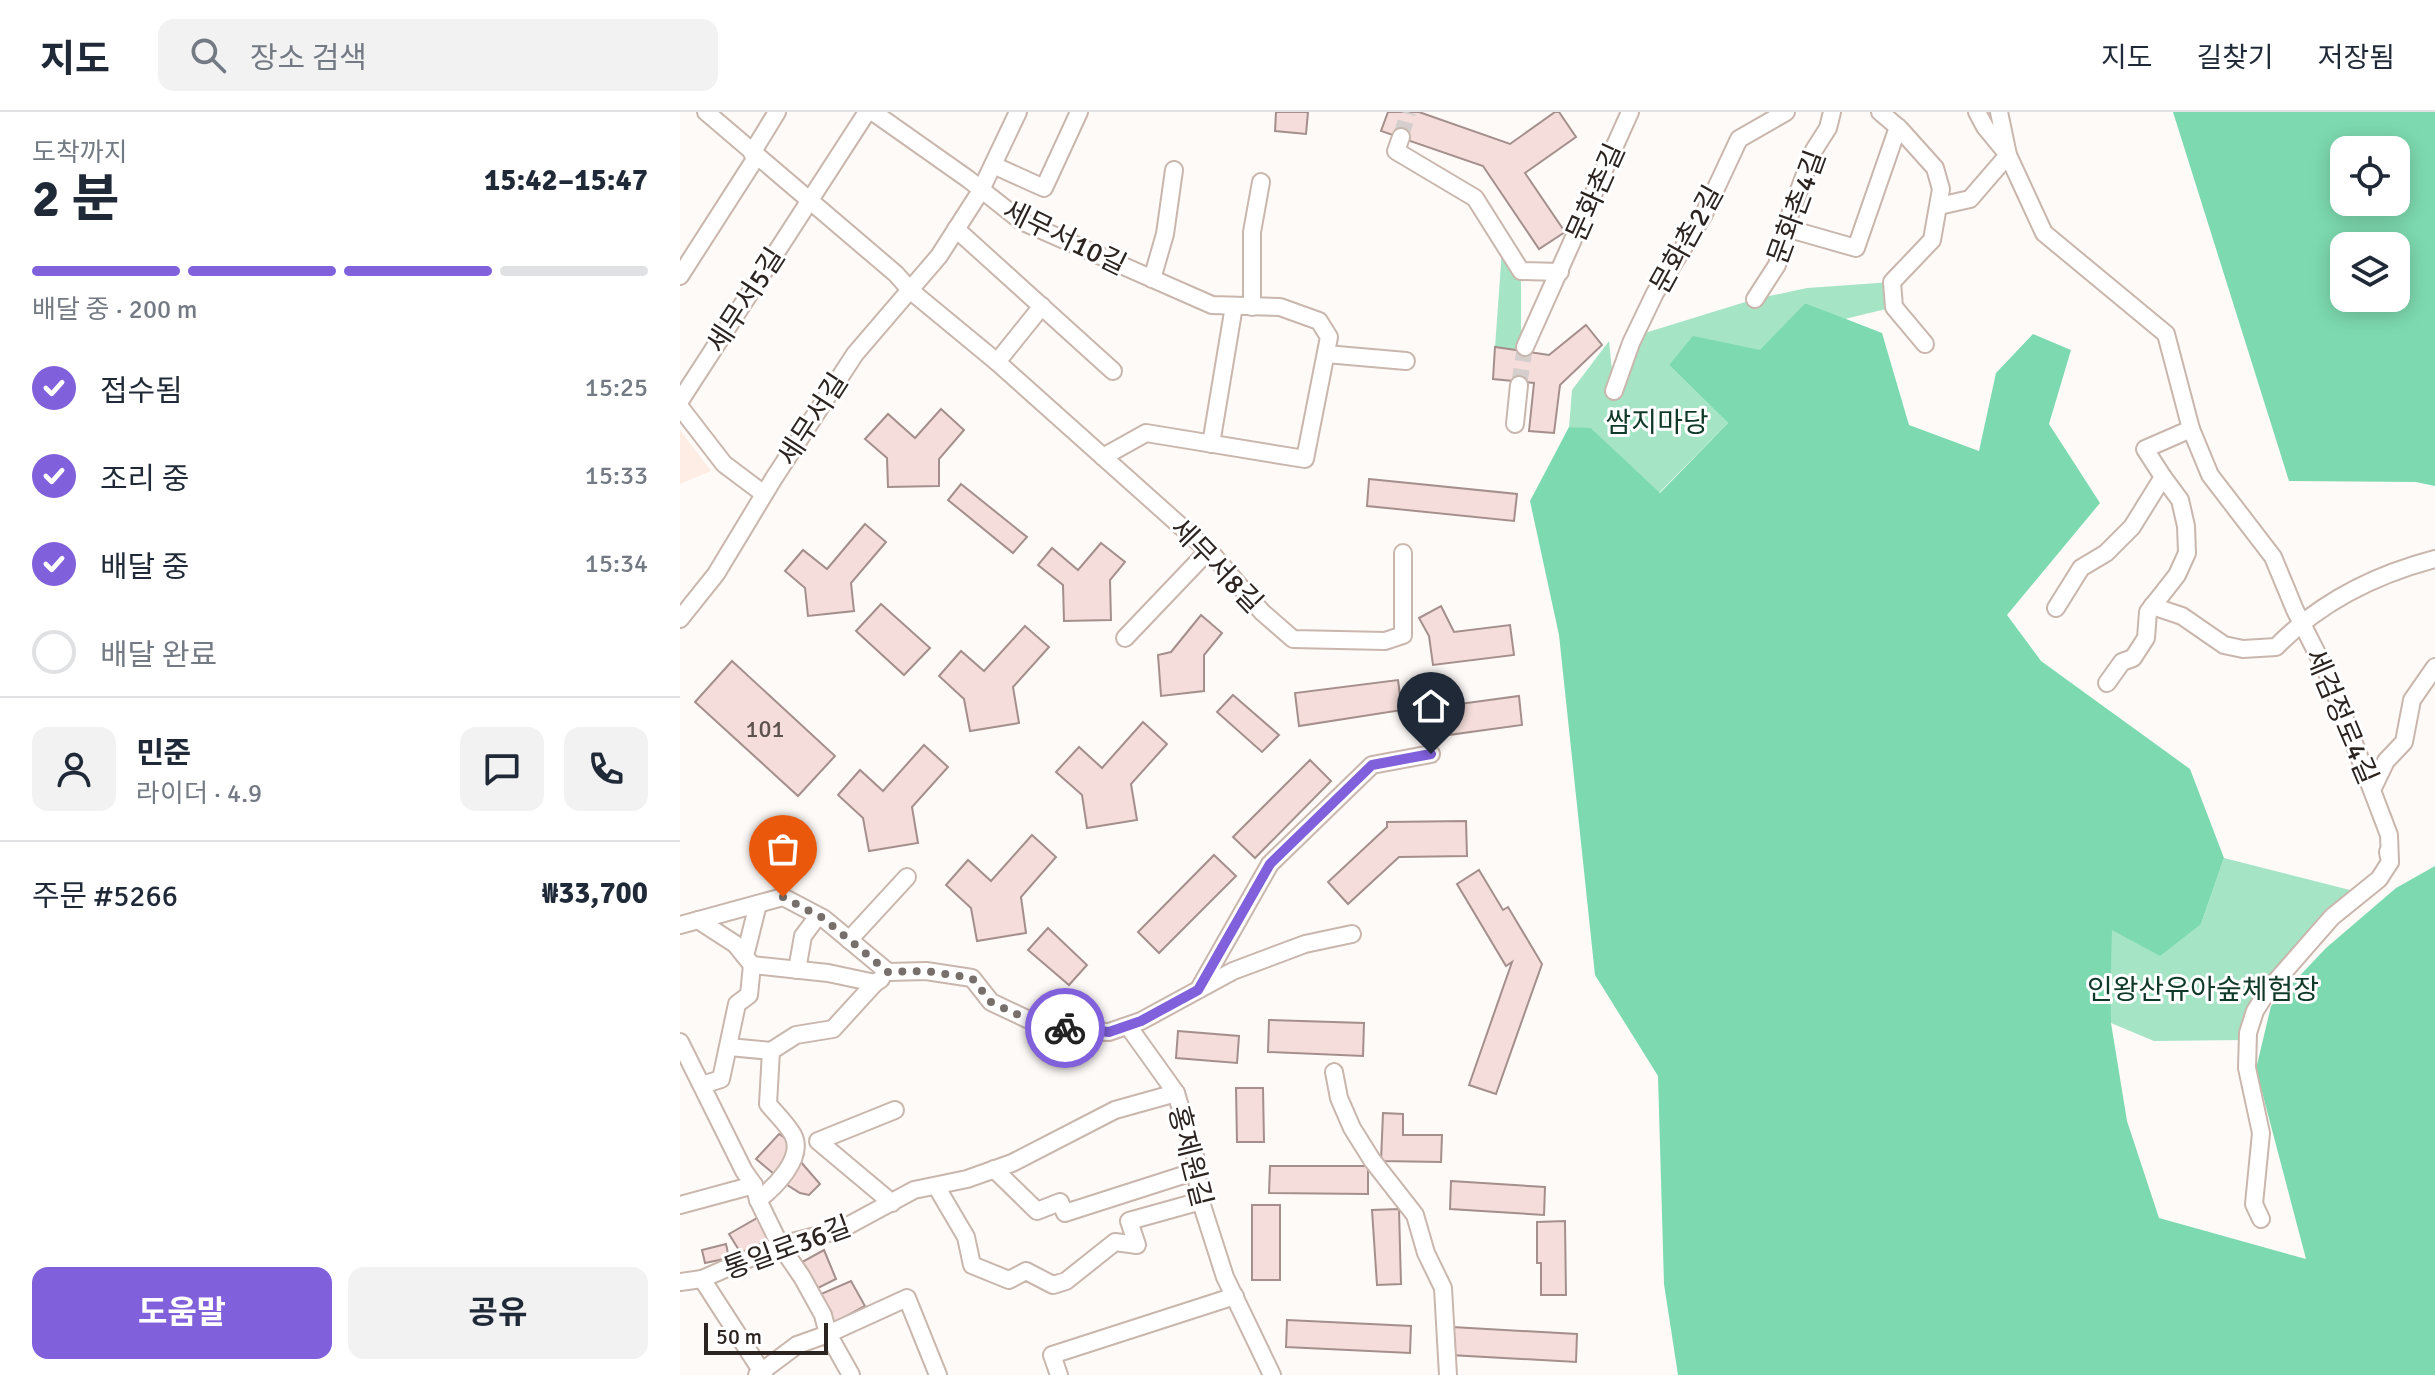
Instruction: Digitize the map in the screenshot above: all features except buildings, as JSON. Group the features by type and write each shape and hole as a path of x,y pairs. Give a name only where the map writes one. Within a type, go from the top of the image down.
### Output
{"street":[{"name":"세무서8길","path":"706,112 997,362 1208,551 1262,612 1293,639 1385,641 1403,635 1403,553"},
{"path":"680,276 755,154 777,112"},
{"name":"세무서10길","path":"870,112 968,179 980,192 1021,221 1212,305 1280,307 1319,321 1329,337 1305,459 1146,433 1103,457"},
{"name":"세무서5길","path":"764,494 724,464 680,404 809,200 870,112"},
{"name":"세무서길","path":"680,619 716,574 855,354 911,291 956,229 980,192 1018,112"},
{"path":"993,165 1044,188 1079,112"},
{"name":"문화촌길","path":"1525,347 1528,328 1560,272 1630,112"},
{"name":"문화촌2길","path":"1614,391 1631,343 1655,293 1703,216 1739,139 1786,112"},
{"name":"문화촌4길","path":"1755,299 1777,265 1786,228 1814,150 1828,128 1832,112"},
{"path":"1880,112 1935,168 1941,189 1932,240 1892,282 1894,307 1925,344"},
{"path":"1939,206 1970,199 2008,155 1977,112"},
{"name":"세검정로4길","path":"1999,112 2008,155 2044,233 2166,334 2191,429 2210,475 2273,557 2328,675 2389,835 2390,862 2379,879 2332,917 2269,989 2255,1011 2248,1033 2247,1068 2261,1133 2254,1204 2261,1219"},
{"path":"1786,228 1856,248 1898,127"},
{"path":"1401,137 1396,151 1475,198 1521,271 1560,272"},
{"name":"세무서10길","path":"1152,279 1165,234 1174,170"},
{"path":"1252,307 1252,232 1261,182"},
{"path":"956,229 1113,371"},
{"path":"997,362 1042,306"},
{"path":"1211,444 1234,306"},
{"path":"1326,354 1406,361"},
{"path":"1515,424 1519,385"},
{"path":"2107,683 2122,662 2133,658 2146,638 2148,612 2177,575 2187,553 2186,526 2180,500 2145,449 2191,429"},
{"path":"2056,608 2081,568 2106,553 2132,527 2163,477"},
{"path":"1125,638 1208,551"},
{"name":"세검정로4길","path":"2152,606 2182,616 2224,645 2243,649 2276,647 2301,622 2350,590 2411,565 2435,559"},
{"path":"2373,788 2386,761 2404,742 2412,700 2435,667"},
{"path":"1198,990 1270,864 1372,765 1431,754"},
{"path":"849,940 907,877"},
{"path":"680,925 783,897 818,916 888,972 926,971 972,978 991,1002 1027,1019 1078,1031 1109,1032 1128,1026 1233,971 1305,944 1352,934"},
{"path":"702,1085 721,1079 737,1004 749,995 749,961 758,904"},
{"path":"797,970 803,936 818,916"},
{"path":"698,920 735,944 749,961 875,983"},
{"path":"729,1047 771,1051 796,1035 833,1029 875,983 892,972"},
{"name":"홍제원길","path":"1128,1026 1176,1093 1195,1156 1201,1201 1225,1277 1266,1374"},
{"path":"680,1042 780,1245 823,1315 828,1334 851,1375"},
{"path":"680,1205 756,1193 782,1181 796,1146 794,1136 768,1104 771,1051"},
{"path":"1334,1072 1339,1098 1352,1128 1372,1160 1415,1215 1426,1253 1443,1288 1448,1375"},
{"name":"통일로36길","path":"680,1282 702,1279 780,1245 840,1230 914,1190 1012,1163 1115,1110 1176,1093"},
{"name":"통일로36길","path":"892,1203 818,1141 895,1110"},
{"path":"994,1169 1037,1211 1060,1202 1065,1213 1196,1171"},
{"path":"936,1186 966,1237 972,1265 1009,1280 1026,1271 1053,1285 1066,1281 1115,1242 1137,1245 1129,1221 1201,1201"},
{"path":"702,1279 761,1374 797,1345 907,1298 938,1375"},
{"path":"1059,1375 1052,1355 1235,1296"}],"shaded area":[{"path":"680,430 711,471 680,484"}],"green space":[{"path":"2173,112 2435,112 2435,486 2416,482 2289,481"},
{"path":"1502,250 1521,271 1524,351 1495,347"},
{"name":"쌈지마당","path":"1892,282 1894,307 1845,319 1805,303 1760,351 1669,365 1728,423 1659,493 1592,429 1569,427 1572,390 1609,341 1614,389 1635,336 1755,299 1807,288"},
{"path":"1805,303 1882,333 1909,425 1979,451 1996,373 2033,334 2071,350 2049,424 2100,503 2007,615 2041,661 2190,769 2224,858 2201,924 2160,956 2112,930 2111,1023 2127,1121 2159,1218 2306,1259 2256,1069 2271,1006 2326,948 2396,888 2435,866 2435,1375 1678,1375 1664,1284 1658,1076 1595,975 1559,635 1530,501 1569,427 1591,428 1660,493 1728,423 1669,365 1693,336 1760,350"},
{"name":"인왕산유아숲체험장","path":"2224,858 2358,892 2328,914 2245,1040 2154,1041 2111,1023 2112,929 2201,924"}],"tunnel":[{"path":"1401,137 1408,112"},
{"path":"1519,385 1525,347"}],"way so far":[{"path":"783,897 823,918 888,972 926,971 972,978 991,1002 1027,1019 1065,1028"}],"route":[{"path":"1065,1028 1109,1032 1141,1021 1198,990 1270,864 1372,765 1431,754"}]}
